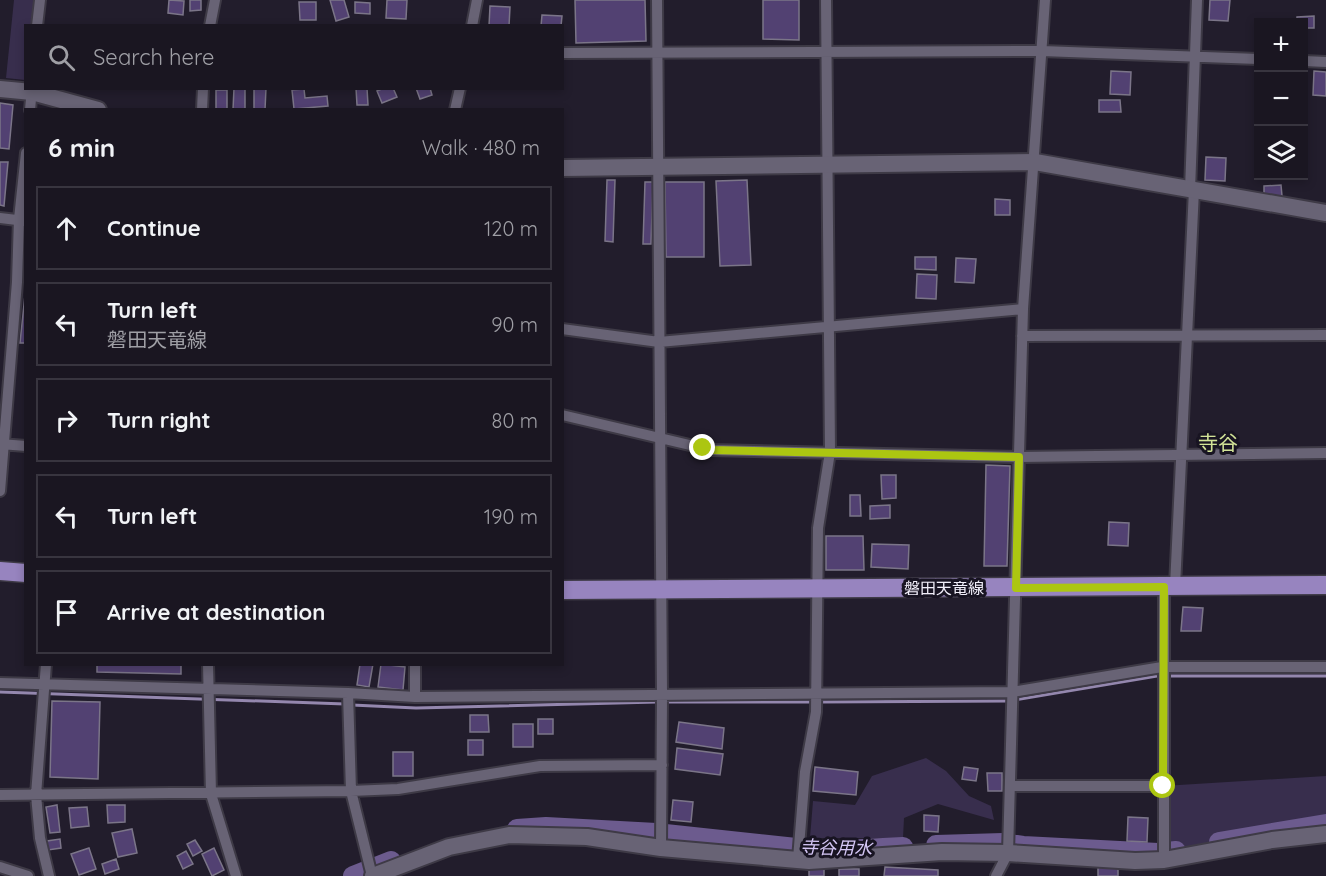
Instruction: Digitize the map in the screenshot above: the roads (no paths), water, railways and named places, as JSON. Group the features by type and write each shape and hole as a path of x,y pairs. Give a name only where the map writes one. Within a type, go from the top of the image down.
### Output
{"main road":[{"path":"0,571 24,573"},
{"name":"磐田天竜線","path":"564,590 1326,585"}],"street":[{"path":"37,24 40,0"},
{"path":"210,24 215,0"},
{"path":"472,24 477,0"},
{"path":"657,0 661,848"},
{"path":"798,860 805,772 816,712 818,528 830,452 826,0"},
{"path":"996,876 1008,853 1023,309 1045,0"},
{"path":"1164,860 1162,668 1182,454 1197,0"},
{"path":"564,53 1042,51 1254,59"},
{"path":"1308,61 1326,62"},
{"path":"0,89 24,90"},
{"path":"30,108 32,90 91,108"},
{"path":"202,108 203,90"},
{"path":"455,108 460,90"},
{"path":"564,168 1035,162 1326,213"},
{"path":"0,491 12,334 21,283 24,186"},
{"path":"0,218 22,220"},
{"path":"564,329 659,342 1023,309"},
{"path":"0,333 12,334"},
{"path":"1022,336 1326,335"},
{"path":"564,415 711,450 1019,457 1326,453"},
{"path":"2,444 24,446"},
{"path":"46,666 36,795 40,838 49,876"},
{"path":"208,666 211,794 236,876"},
{"path":"415,666 415,697"},
{"path":"0,683 415,697 1012,692 1162,668 1326,668"},
{"path":"348,693 351,791 372,876 449,847 509,835 587,837 661,848 798,860 830,861 942,852 1008,853 1135,861 1164,860 1272,840 1326,834"},
{"path":"0,795 211,794 398,789 540,766 662,765"},
{"path":"1010,786 1163,786"},
{"path":"0,867 28,876"}],"waterway":[{"path":"1015,700 1157,676 1326,676"},
{"path":"0,692 345,704"},
{"path":"820,702 1008,701"},
{"path":"352,705 416,708 657,702 813,702"},
{"name":"寺谷用水","path":"1219,842 1326,824"},
{"name":"寺谷用水","path":"517,829 546,827 656,833 824,851 903,847"},
{"name":"寺谷用水","path":"936,845 1003,843 1158,853 1176,851"},
{"name":"寺谷用水","path":"353,876 391,861"}],"district":[{"name":"寺谷","path":"1218,443"}]}
